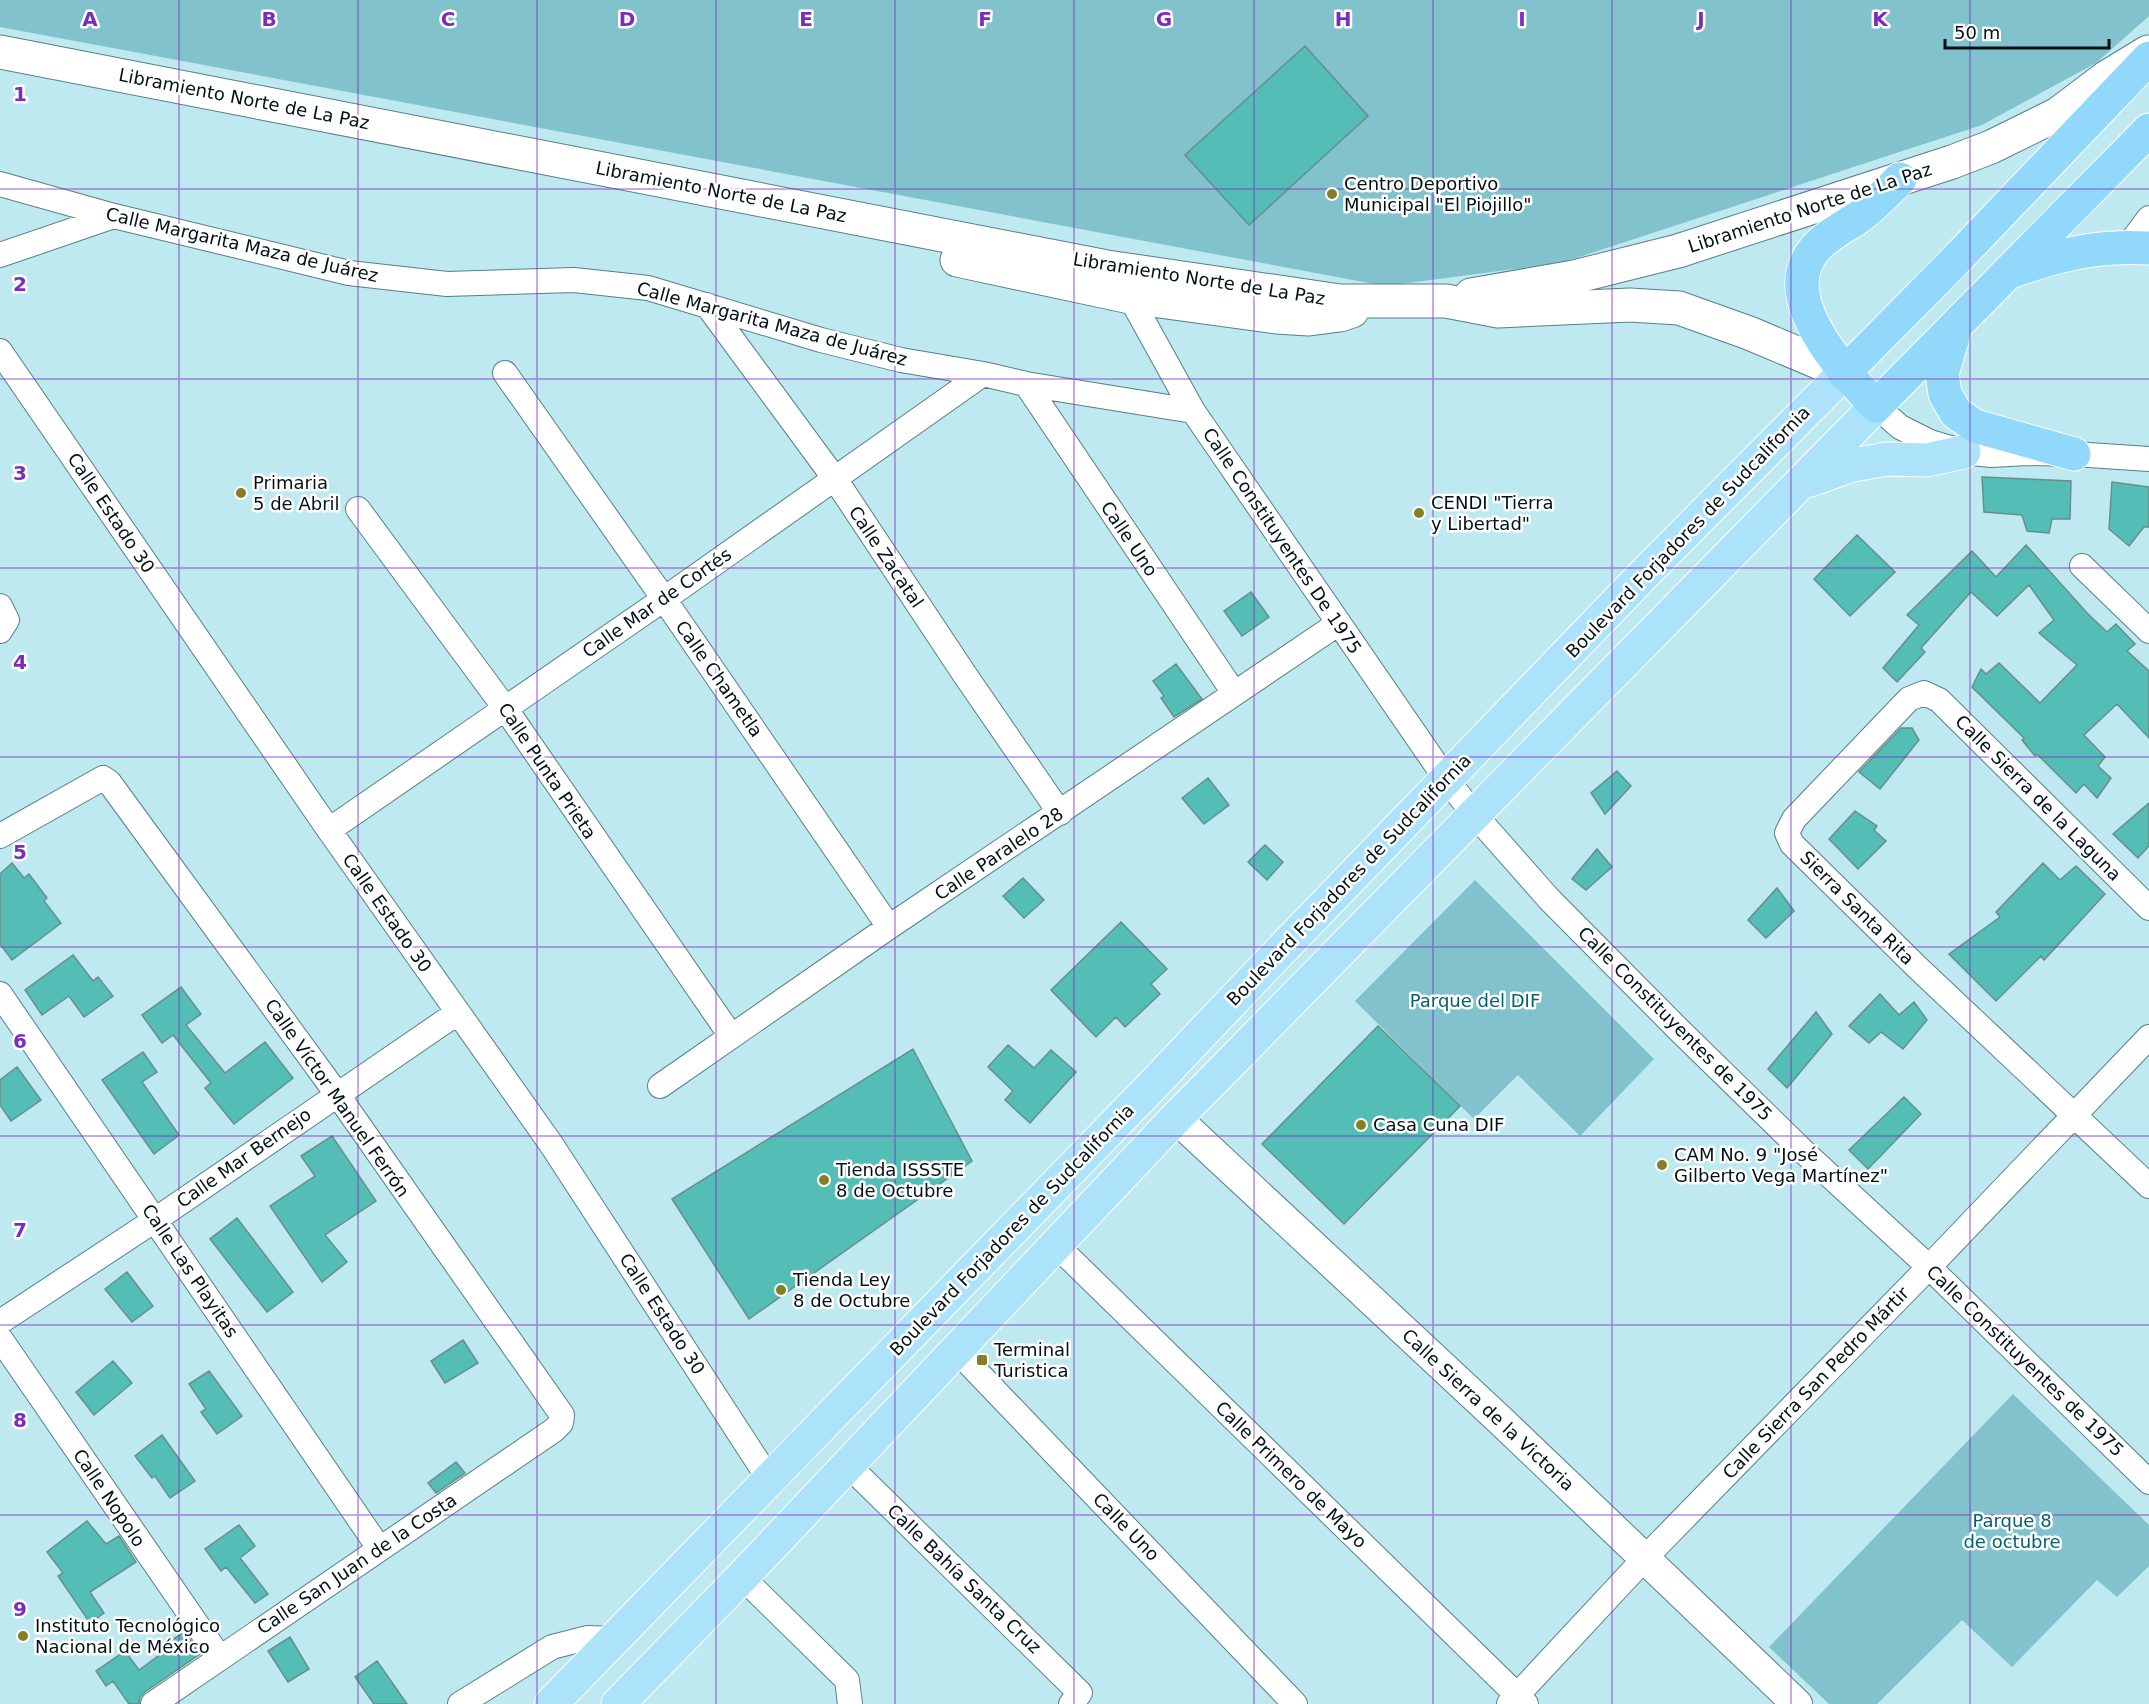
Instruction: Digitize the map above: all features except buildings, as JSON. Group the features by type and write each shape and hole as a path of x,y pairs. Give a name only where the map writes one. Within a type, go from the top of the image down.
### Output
{"highway":[{"name":"Boulevard Forjadores de Sudcalifornia","path":"1844,372 1951,265 2149,58"},
{"path":"1900,179 1864,212 1816,247 1807,258 1801,275 1802,291 1808,314 1844,372 1876,405 2149,130"},
{"path":"2004,275 2045,260 2131,248"},
{"path":"1957,325 1942,374 1945,394 1956,412 1975,426 2074,454"}],"main road":[{"name":"Libramiento Norte de La Paz","path":"1446,301 1490,290 1574,277 1678,251 1991,147 2058,114 2107,77 2149,51"},
{"name":"Libramiento Norte de La Paz","path":"0,52 1107,267 1340,301 1446,301 1498,310 1630,305 1678,308 1749,333 1844,372"},
{"path":"669,182 693,200 712,209 1130,297 1309,320 1340,315 1378,301"},
{"name":"Boulevard Forjadores de Sudcalifornia","path":"551,1704 1151,1087 1650,568 1844,372"},
{"path":"621,1703 1176,1118 1876,405"},
{"path":"1802,482 1853,465 1887,459 1927,460 1964,452"}],"street":[{"name":"Calle Margarita Maza de Juárez","path":"0,184 114,216 349,273 447,284 574,280 648,288 821,340 901,360 1026,384 1193,411"},
{"path":"0,255 114,216"},
{"path":"2131,248 2149,218"},
{"name":"Calle Constituyentes De 1975","path":"1130,297 1193,411 1446,779"},
{"name":"Calle Zacatal","path":"707,305 835,479 1060,813"},
{"name":"Calle Estado 30","path":"0,351 329,830 576,1181 769,1479"},
{"name":"Calle Chametla","path":"505,373 664,599 889,927"},
{"name":"Calle Mar de Cortés","path":"329,830 664,599 983,374"},
{"name":"Calle Uno","path":"1026,384 1234,693"},
{"path":"1876,405 1900,428 1930,442 1964,452 1991,455 2074,454 2149,459"},
{"name":"Calle Punta Prieta","path":"358,509 505,708 731,1036"},
{"path":"2082,566 2149,632"},
{"name":"Calle Paralelo 28","path":"660,1086 889,927 1338,623"},
{"name":"Calle Sierra de la Laguna","path":"1924,693 1939,700 2149,908"},
{"name":"Sierra Santa Rita","path":"1924,693 1909,699 1794,819 1787,833 1792,844 1918,968 2075,1115"},
{"name":"Calle Víctor Manuel Ferrón","path":"0,836 103,778 110,782 337,1094 562,1414 561,1423"},
{"name":"Calle Constituyentes de 1975","path":"1446,779 1549,899 1679,1030 1804,1152 1929,1267 2149,1482"},
{"name":"Calle Las Playitas","path":"0,994 379,1548"},
{"name":"Calle Mar Bernejo","path":"0,1322 155,1220 457,1013"},
{"name":"Calle Sierra San Pedro Mártir","path":"1517,1701 1645,1557 1929,1267 2149,1037"},
{"path":"2075,1115 2149,1186"},
{"name":"Calle Sierra de la Victoria","path":"1176,1118 1645,1557 1797,1704"},
{"name":"Calle Primero de Mayo","path":"1056,1245 1517,1701"},
{"name":"Calle Nopolo","path":"0,1338 220,1658"},
{"name":"Calle Uno","path":"956,1350 1295,1704"},
{"name":"Calle San Juan de la Costa","path":"153,1704 561,1423"},
{"name":"Calle Bahía Santa Cruz","path":"847,1464 1076,1699"},
{"path":"742,1577 849,1692"},
{"path":"460,1704 552,1647 587,1638 615,1639"}],"green space":[{"name":"Centro Deportivo Municipal \"El Piojillo\"","path":"0,0 2149,0 2149,16 2096,63 1982,125 1561,263 1385,286 0,27"},
{"name":"Parque del DIF","path":"1475,880 1654,1059 1580,1136 1518,1075 1474,1119 1355,1001"},
{"name":"Parque 8 de octubre","path":"2013,1394 2149,1525 2149,1566 2117,1597 2097,1580 2012,1667 1962,1620 1877,1704 1829,1704 1769,1647"}],"place":[{"name":"Centro Deportivo Municipal \"El Piojillo\"","path":"1332,194"},
{"name":"Primaria 5 de Abril","path":"241,493"},
{"name":"CENDI \"Tierra y Libertad\"","path":"1419,513"},
{"name":"Casa Cuna DIF","path":"1361,1125"},
{"name":"CAM No. 9 \"José Gilberto Vega Martínez\"","path":"1662,1165"},
{"name":"Tienda ISSSTE 8 de Octubre","path":"824,1180"},
{"name":"Tienda Ley 8 de Octubre","path":"781,1290"},
{"name":"Terminal Turistica","path":"982,1360"},
{"name":"Instituto Tecnológico Nacional de México","path":"23,1636"}]}
